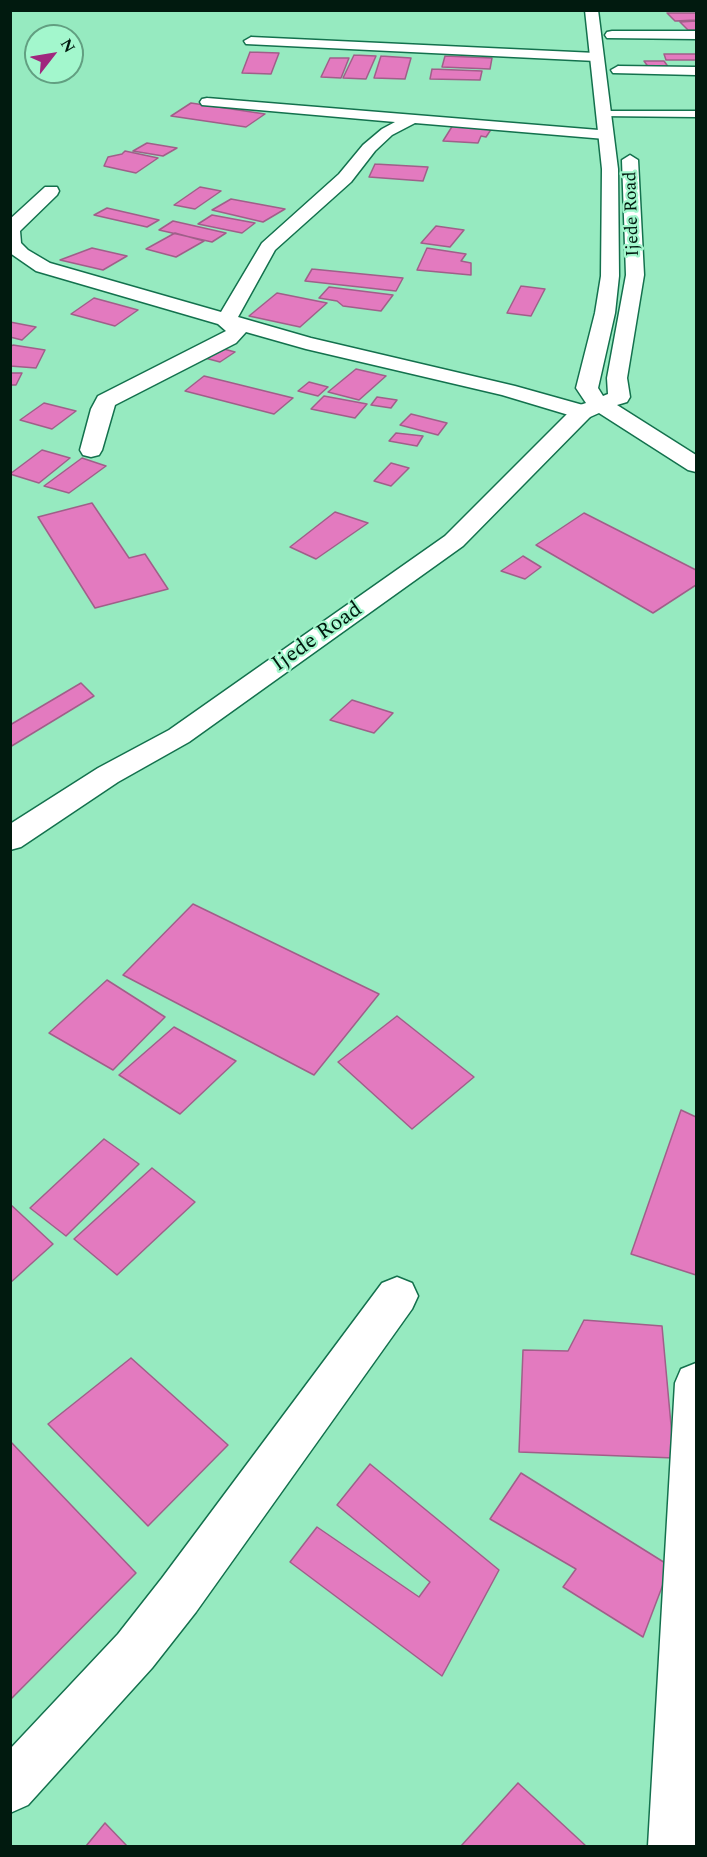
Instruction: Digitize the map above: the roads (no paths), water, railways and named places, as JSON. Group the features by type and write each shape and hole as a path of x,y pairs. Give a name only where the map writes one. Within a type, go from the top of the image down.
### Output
{"street":[{"name":"Ijede Road","path":"591,10 610,169 610,276 605,313 587,388 589,394 600,404"},
{"name":"Ijede Road","path":"10,839 108,775 179,736 454,542 600,404 617,378 635,275 632,168 626,140 618,70 614,57 612,27 696,35"},
{"path":"251,41 596,57"},
{"path":"618,70 696,71"},
{"path":"207,102 605,135"},
{"path":"226,321 268,247 345,178 369,148 387,132 413,118"},
{"path":"51,191 16,223 11,231 12,244 22,254 43,267 306,343 508,390 600,404 696,445"},
{"path":"91,450 106,401 229,339 236,333 236,329 226,321"},
{"path":"600,404 696,465"},
{"path":"10,1787 142,1642 397,1296"},
{"path":"674,1846 696,1383"}],"lane":[{"path":"603,114 622,102 696,114"}]}
